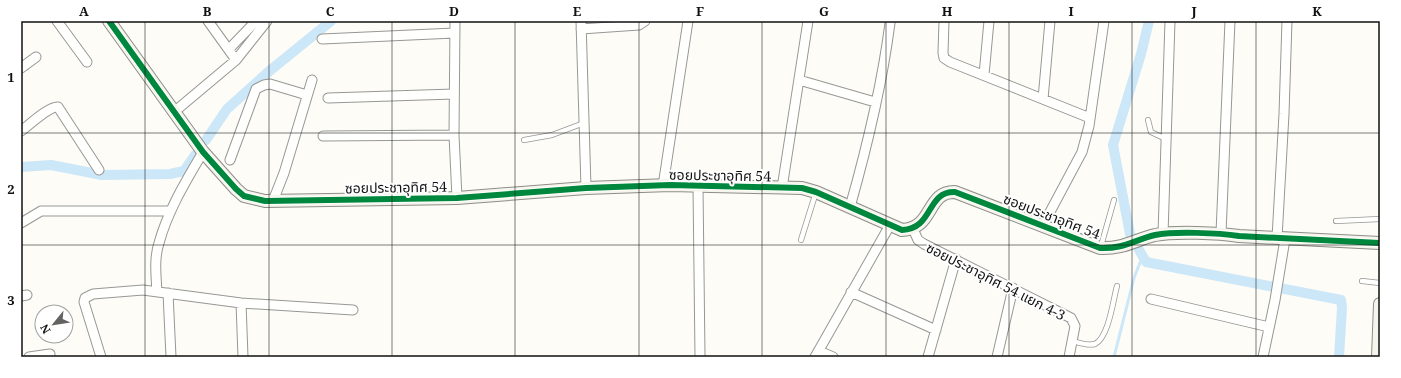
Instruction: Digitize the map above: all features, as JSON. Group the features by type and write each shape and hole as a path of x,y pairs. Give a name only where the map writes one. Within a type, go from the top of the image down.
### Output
{"street":[{"path":"57,21 87,62"},
{"name":"ซอยประชาอุทิศ 54","path":"109,21 203,152 236,189 244,196 253,200 457,198 586,188 663,186 802,188 816,192 890,226 902,230 913,230 920,224 940,196 946,192 955,192 1100,248 1126,246 1163,234 1221,233 1239,236 1380,243"},
{"path":"208,21 236,60"},
{"path":"229,49 256,21"},
{"path":"174,112 236,60 267,21"},
{"path":"455,21 454,135 457,198"},
{"path":"586,188 581,25 639,25 645,21"},
{"path":"663,186 688,21"},
{"path":"782,188 808,21"},
{"path":"944,21 942,53 944,58 950,62 1090,118"},
{"path":"984,75 989,21"},
{"path":"1043,99 1050,21"},
{"path":"1043,225 1082,152 1090,118 1104,21"},
{"path":"1163,234 1170,21"},
{"path":"1221,233 1230,21"},
{"path":"1263,357 1275,300 1281,238 1287,21"},
{"path":"850,207 863,160 886,52 890,23"},
{"path":"322,39 454,33"},
{"path":"21,68 36,57"},
{"path":"273,201 284,173 312,80"},
{"path":"799,80 875,102"},
{"path":"230,160 253,92 256,89 264,84 270,84 307,95"},
{"path":"328,98 454,94"},
{"path":"21,131 49,110 58,107 99,170"},
{"path":"323,136 454,135"},
{"path":"157,292 156,262 158,243 179,192 203,152"},
{"path":"698,186 700,357"},
{"path":"21,223 41,211 171,211"},
{"path":"833,357 817,354 890,226"},
{"name":"ซอยประชาอุทิศ 54 แยก 4-3","path":"913,230 918,240 1071,318 1075,326 1069,357"},
{"path":"928,357 956,259"},
{"path":"997,357 1013,288"},
{"path":"101,357 86,309 85,298 93,294 143,290 241,303 353,310"},
{"path":"851,292 936,330"},
{"path":"168,293 171,357"},
{"path":"1151,299 1269,327"},
{"path":"241,303 243,357"},
{"path":"1378,357 1380,304"},
{"path":"30,357 50,354"}],"lane":[{"path":"1148,120 1152,132 1166,139"},
{"path":"524,140 552,135 585,123"},
{"path":"801,240 816,192"},
{"path":"1100,248 1114,200"},
{"path":"1336,221 1380,219"},
{"path":"1362,281 1380,283"},
{"path":"1073,341 1088,345 1094,344 1105,334 1117,286"}],"waterway":[{"path":"206,140 227,109 267,73 331,21"},
{"path":"1149,21 1141,54 1113,145 1130,234 1146,262 1341,300 1342,308 1339,357"},
{"path":"21,167 51,165 102,175 170,174 184,171 195,155"},
{"path":"1114,357 1134,278 1143,255"}],"cycle path":[{"path":"109,21 203,152 244,196 265,201 457,198 586,188 670,185 802,188 816,192 902,230 912,228 920,224 939,197 946,193 955,192 1100,248 1122,246 1155,235 1185,233 1209,233 1239,236 1380,243"}]}
